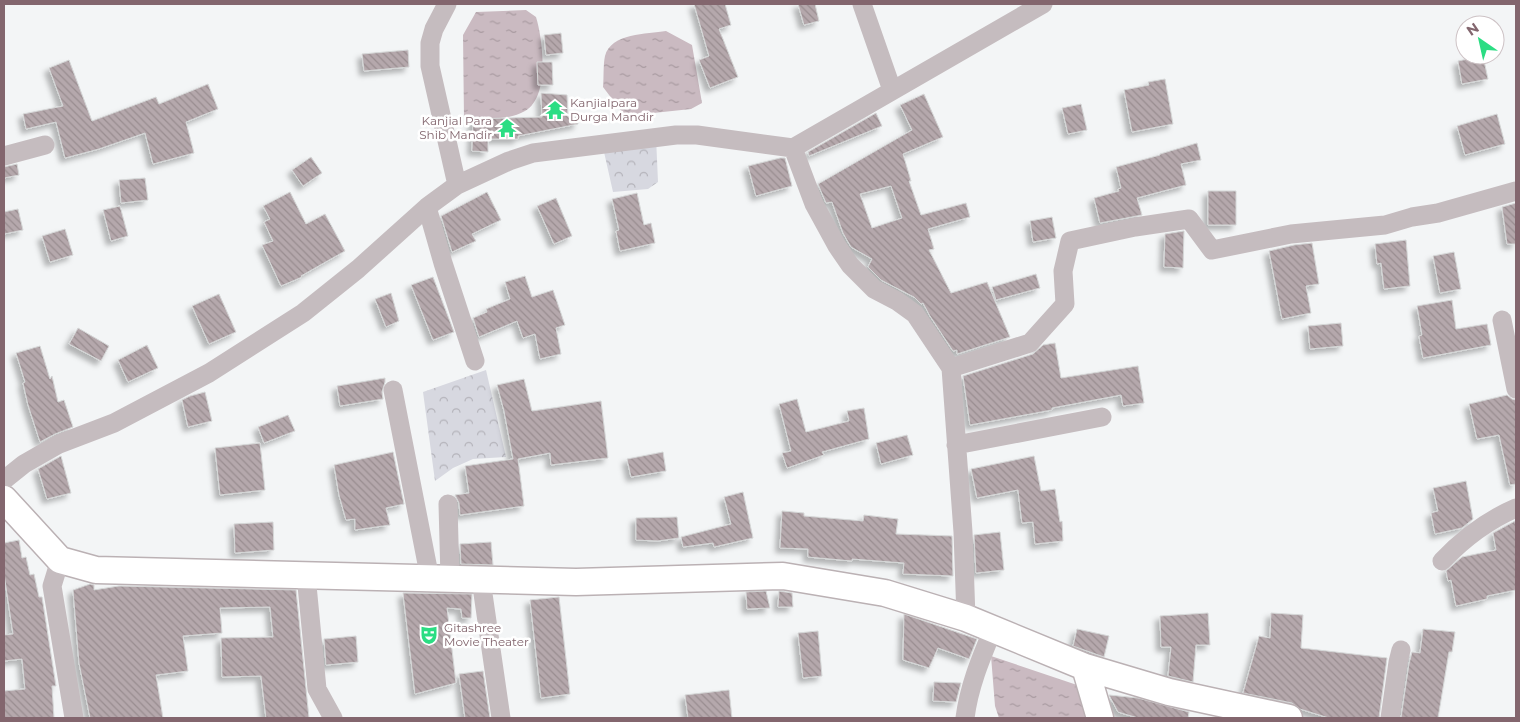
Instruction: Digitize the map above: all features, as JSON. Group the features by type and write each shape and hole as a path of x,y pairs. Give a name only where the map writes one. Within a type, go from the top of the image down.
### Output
{"street":[{"path":"447,4 434,29 430,43 430,66 457,185"},
{"path":"862,4 892,90"},
{"path":"4,480 24,464 59,444 114,423 209,373 304,313 358,269 427,207 457,185 508,161 533,154 676,135 697,135 792,148 1044,4"},
{"path":"4,156 44,145"},
{"path":"792,148 814,204 837,246 850,265 874,289 897,301 915,314 951,368 963,532 966,618"},
{"path":"951,368 1030,343 1065,304 1063,271 1070,240 1135,226 1189,219 1212,250 1291,234 1384,225 1412,217 1438,213 1516,191"},
{"path":"427,207 475,361"},
{"path":"1502,320 1516,389"},
{"path":"393,390 440,579"},
{"path":"956,445 1102,418"},
{"path":"4,498 60,560 96,570 576,582 783,576 885,594 966,618 1085,667 1169,692 1290,718"},
{"path":"440,579 448,504"},
{"path":"1442,561 1454,548 1475,531 1500,515 1516,508"},
{"path":"60,560 52,586 74,718"},
{"path":"306,576 318,689 333,718"},
{"path":"482,580 501,718"},
{"path":"966,718 968,702 978,665 993,629"},
{"path":"1390,718 1401,650"},
{"path":"1085,667 1100,718"}],"green space":[{"path":"656,137 658,182 648,189 613,192 602,143"},
{"path":"486,370 506,457 473,459 453,468 435,481 423,392"}],"water":[{"path":"526,10 536,17 541,39 541,81 533,104 525,111 511,116 495,119 464,119 463,35 476,12"},
{"path":"666,31 692,45 702,103 691,109 625,116 603,87 605,56 614,43 622,39 640,34"},
{"path":"991,656 1083,687 1095,718 999,718 995,706"}],"building":[{"path":"694,4 725,4 731,25 719,29 738,77 710,88 699,60 709,56"},
{"path":"798,4 815,4 819,21 804,25"},
{"path":"561,33 563,53 546,55 544,35"},
{"path":"408,50 409,67 364,71 362,54"},
{"path":"69,60 92,121 156,97 159,104 208,84 218,109 186,122 194,153 153,164 145,133 99,149 65,158 56,122 26,129 23,114 63,106 49,68"},
{"path":"537,62 552,62 553,85 538,85"},
{"path":"1459,65 1485,65 1488,79 1462,84"},
{"path":"1165,79 1173,124 1132,132 1124,90 1149,85 1148,82"},
{"path":"541,93 567,95 568,117 577,117 578,124 518,136 518,139 488,139 488,152 472,151 473,119 542,117"},
{"path":"924,94 943,137 903,154 911,181 909,181 921,215 966,203 970,217 928,229 934,249 929,250 951,293 987,282 1010,337 957,354 957,350 953,351 923,303 921,304 914,297 881,280 868,267 872,259 851,247 843,233 832,202 826,203 818,184 912,130 900,105","holes":["891,186 902,218 872,228 860,194"]},
{"path":"1081,104 1087,130 1068,134 1062,108"},
{"path":"876,113 882,126 809,156 808,152"},
{"path":"1497,114 1505,144 1465,155 1457,126"},
{"path":"1197,143 1201,160 1181,164 1186,185 1137,198 1142,215 1100,223 1094,198 1119,191 1118,189 1121,188 1116,167"},
{"path":"311,157 322,173 303,186 292,170"},
{"path":"785,158 792,186 756,196 748,166"},
{"path":"17,164 19,175 4,178 4,167"},
{"path":"145,178 148,200 121,203 119,180"},
{"path":"1208,191 1236,191 1236,225 1208,225"},
{"path":"290,192 306,224 325,214 345,251 302,277 281,286 262,245 273,241 264,222 270,219 263,206"},
{"path":"487,192 501,220 472,234 476,241 452,252 441,216"},
{"path":"637,193 644,225 651,223 655,243 620,251 616,231 619,230 612,199"},
{"path":"556,198 572,236 554,244 537,206"},
{"path":"1516,203 1516,244 1507,244 1502,207"},
{"path":"120,206 128,236 111,241 103,210"},
{"path":"18,209 23,230 4,234 4,212"},
{"path":"1052,217 1056,238 1033,242 1030,221"},
{"path":"65,229 73,255 50,262 42,236"},
{"path":"1184,231 1183,268 1164,267 1165,234"},
{"path":"1406,240 1410,286 1384,289 1381,263 1377,264 1375,244"},
{"path":"1312,243 1319,284 1306,286 1311,313 1282,319 1269,251"},
{"path":"1454,252 1461,289 1440,293 1433,256"},
{"path":"1036,274 1040,288 996,300 992,287"},
{"path":"525,276 532,297 553,290 565,325 556,328 561,354 540,359 535,334 523,338 517,321 479,337 473,318 487,312 486,309 510,299 505,282"},
{"path":"433,277 454,332 433,340 411,285"},
{"path":"391,293 399,321 386,327 375,299"},
{"path":"219,294 236,332 209,344 192,306"},
{"path":"1452,300 1456,329 1487,324 1491,345 1423,358 1419,336 1422,335 1417,306"},
{"path":"1341,323 1343,346 1310,349 1308,326"},
{"path":"78,328 109,346 101,361 69,344"},
{"path":"1055,343 1061,378 1138,366 1144,403 1123,406 1121,395 970,425 963,376 1033,354 1043,345"},
{"path":"147,345 158,368 128,382 118,360"},
{"path":"40,346 50,379 52,376 58,402 64,400 73,427 40,442 28,405 23,383 25,382 16,353"},
{"path":"385,378 382,392 383,399 340,406 337,386"},
{"path":"524,379 532,411 601,401 608,458 551,465 550,453 518,459 524,506 460,515 459,503 455,495 469,493 465,466 513,459 497,385"},
{"path":"205,392 212,421 188,427 182,400"},
{"path":"1507,395 1516,400 1516,484 1510,485 1499,435 1477,439 1469,404"},
{"path":"797,399 806,432 849,421 847,411 864,408 869,439 822,452 824,455 787,468 782,453 791,451 779,404"},
{"path":"288,415 295,431 264,443 258,427"},
{"path":"907,435 913,455 881,464 876,443"},
{"path":"260,443 265,490 220,495 215,448"},
{"path":"393,452 404,504 386,508 390,525 355,530 355,519 346,520 339,495 334,465"},
{"path":"663,452 666,471 631,477 627,459"},
{"path":"61,456 71,493 47,499 38,469"},
{"path":"1034,456 1041,491 1055,489 1060,522 1062,521 1063,541 1035,544 1033,522 1022,523 1018,490 977,498 971,469"},
{"path":"1466,481 1473,519 1462,528 1435,534 1431,513 1438,511 1433,488"},
{"path":"743,492 753,538 714,547 713,543 683,547 681,537 731,524 724,497"},
{"path":"782,511 804,513 804,516 863,521 864,515 898,519 896,534 952,536 953,576 903,574 904,563 808,557 808,549 780,548"},
{"path":"677,517 679,538 658,541 636,540 636,518"},
{"path":"1515,521 1516,590 1487,596 1487,599 1456,606 1451,580 1448,581 1446,571 1462,557 1496,550 1493,533"},
{"path":"273,522 274,550 235,553 234,524"},
{"path":"1000,532 1004,570 976,573 974,535"},
{"path":"19,540 22,558 26,557 30,575 34,574 39,597 42,597 56,686 52,686 54,718 4,718 4,691 25,689 22,659 4,661 4,635 13,634 4,574 4,543"},
{"path":"491,542 493,565 461,564 460,544"},
{"path":"90,584 94,585 94,590 119,586 296,590 309,718 266,718 261,676 222,677 221,638 273,637 270,607 220,608 222,633 183,636 188,671 156,675 163,718 90,718 79,663 73,590"},
{"path":"766,591 770,608 747,609 746,592"},
{"path":"779,591 792,593 793,607 778,607"},
{"name":"Gitashree Movie Theater","path":"403,593 472,594 471,618 462,618 461,609 447,608 456,683 415,694"},
{"path":"559,597 570,694 541,698 530,600"},
{"path":"1208,613 1210,645 1196,645 1193,682 1168,676 1171,647 1161,647 1160,616"},
{"path":"1271,613 1303,615 1301,648 1387,658 1379,718 1329,718 1300,709 1292,703 1243,693 1259,636 1270,638"},
{"path":"904,614 977,639 969,659 938,648 929,668 903,660"},
{"path":"1077,629 1109,636 1104,657 1073,646"},
{"path":"1423,629 1455,632 1452,652 1449,652 1438,718 1401,718 1409,664 1412,652 1420,653"},
{"path":"818,631 822,676 803,678 798,633"},
{"path":"356,636 358,662 326,665 324,639"},
{"path":"483,671 490,718 465,718 459,674"},
{"path":"934,682 961,683 956,702 933,701"},
{"path":"729,690 732,718 688,718 685,695"},
{"path":"1109,695 1138,698 1189,712 1188,718 1138,718 1118,712"}],"place":[{"name":"Kanjialpara Durga Mandir","path":"555,110"},
{"name":"Kanjial Para Shib Mandir","path":"507,128"},
{"name":"Gitashree Movie Theater","path":"429,635"}]}
